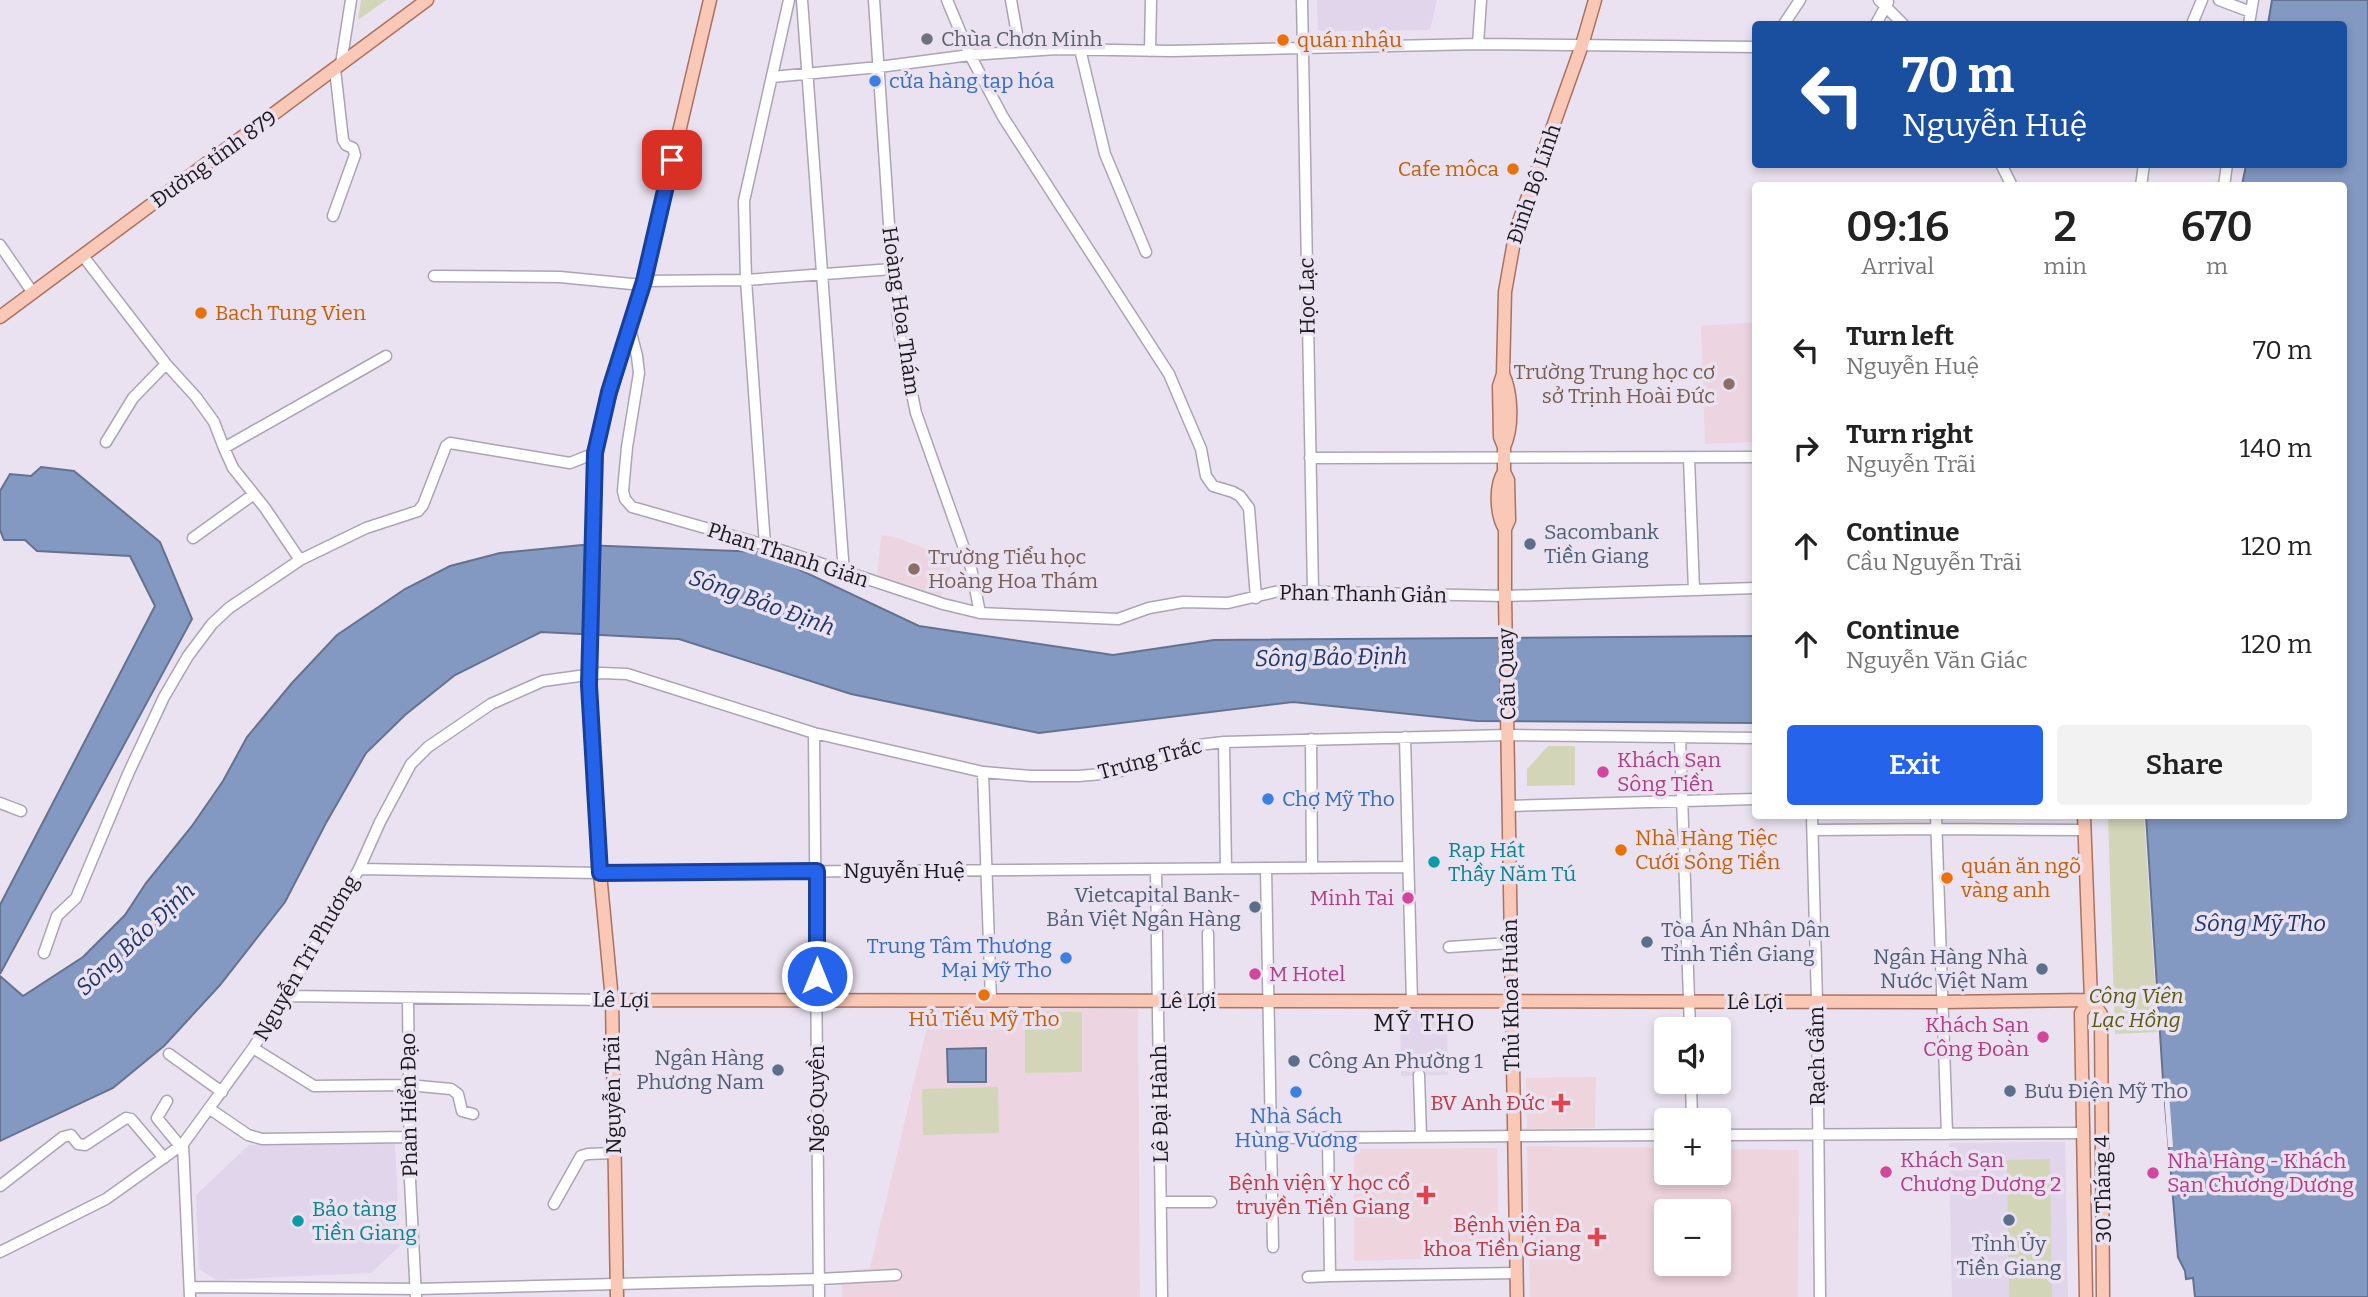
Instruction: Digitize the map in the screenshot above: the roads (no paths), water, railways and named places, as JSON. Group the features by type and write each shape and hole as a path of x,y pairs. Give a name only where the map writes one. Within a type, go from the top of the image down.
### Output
{"main road":[{"name":"Đường tỉnh 879","path":"0,317 427,0"},
{"name":"Nguyễn Trãi","path":"617,1297 612,1000 600,873 589,685 595,453 609,392 643,283 710,0"},
{"name":"Đinh Bộ Lĩnh","path":"1505,613 1505,529 1509,520 1508,480 1504,459 1509,437 1508,386 1503,374 1505,292 1516,230 1595,0"},
{"name":"Cầu Quay","path":"1505,613 1508,731"},
{"name":"Thủ Khoa Huân","path":"1508,731 1517,1297"},
{"name":"30 Tháng 4","path":"2084,819 2091,1000 2101,1014 2104,1297"},
{"name":"Lê Lợi","path":"612,1000 2091,1000"},
{"name":"30 Tháng 4","path":"2086,1297 2081,1013 2091,1000"},
{"path":"2084,1133 2102,1132"}],"street":[{"path":"333,216 355,155 353,148 343,140 338,67 351,0"},
{"path":"765,545 746,280 744,201 789,0"},
{"path":"802,0 844,573"},
{"name":"Hoàng Hoa Thám","path":"874,0 892,269 901,336 916,413 971,568 980,612"},
{"path":"947,0 970,55 1016,138 1169,374 1202,449 1206,477 1213,486 1233,492 1245,501 1248,508 1256,598"},
{"path":"1011,0 1020,51"},
{"path":"1150,51 1152,0"},
{"name":"Học Lạc","path":"1302,0 1313,591"},
{"path":"1478,44 1481,0"},
{"path":"2193,21 2202,0"},
{"path":"2219,0 2252,6"},
{"path":"1786,21 1795,2"},
{"path":"1878,21 1885,2"},
{"path":"1885,2 1901,21"},
{"path":"772,77 970,55 1080,49 1150,51 1478,44 1752,47"},
{"path":"1080,49 1105,154 1146,252"},
{"path":"0,246 33,293"},
{"path":"83,256 214,422 233,468 300,560"},
{"path":"434,276 560,277 643,283 746,280 892,269"},
{"name":"Phan Thanh Giản","path":"629,325 638,356 639,373 623,482 625,499 632,507 765,545 943,604 980,612 1118,619 1149,608 1183,602 1228,603 1279,591 1505,596 1752,588"},
{"path":"224,448 386,356"},
{"path":"106,442 133,398 166,364"},
{"path":"44,953 57,916 76,898 164,697 188,656 212,624 229,608 300,560 366,528 418,512 424,505 446,446 450,443 570,463 595,453"},
{"path":"1310,458 1752,457"},
{"path":"1689,458 1694,590"},
{"path":"193,538 254,494"},
{"name":"Trưng Trắc","path":"601,673 627,674 814,733 983,772 1066,776 1114,773 1198,746 1224,742 1508,731 1752,738"},
{"name":"Nguyễn Tri Phương","path":"0,1252 106,1199 182,1145 253,1048 286,996 359,869 411,764 428,747 491,704 543,681 601,673"},
{"name":"Ngô Quyền","path":"814,733 819,1297"},
{"path":"1405,737 1412,1002"},
{"path":"1681,737 1689,1017"},
{"path":"1311,739 1312,868"},
{"path":"1224,742 1226,868"},
{"path":"983,772 991,1001"},
{"path":"1509,806 1752,799"},
{"path":"0,803 21,811"},
{"name":"Rạch Gầm","path":"1812,819 1820,1297"},
{"path":"1936,819 1947,1134"},
{"path":"1813,830 2084,830"},
{"name":"Nguyễn Huệ","path":"359,869 600,873 1408,867"},
{"path":"1266,868 1273,1247"},
{"name":"Lê Đại Hành","path":"1156,869 1162,1297"},
{"path":"1208,933 1209,1001"},
{"path":"1449,947 1510,943"},
{"name":"Lê Lợi","path":"286,996 612,1000"},
{"name":"Phan Hiển Đạo","path":"408,998 408,1085 416,1293"},
{"path":"253,1048 314,1086 408,1085 456,1090 462,1111 473,1114"},
{"path":"169,1054 222,1092"},
{"path":"1419,1075 1422,1136"},
{"path":"167,1101 157,1118 182,1145 190,1292 416,1293 617,1282 896,1275"},
{"path":"210,1109 248,1135 262,1139 410,1137"},
{"path":"0,1186 63,1137 71,1135 78,1144 85,1145 126,1118 131,1119 164,1158"},
{"path":"1731,1135 2084,1133"},
{"path":"1271,1138 1654,1136"},
{"path":"1328,1137 1330,1276"},
{"path":"554,1204 581,1156 614,1153"},
{"path":"1161,1202 1212,1202"},
{"path":"1308,1277 1517,1273"}],"water":[{"name":"Sông Mỹ Tho","path":"2272,0 2368,0 2368,1297 2195,1297 2193,1278 2186,1279 2178,1257 2163,1080 2146,819 2347,819 2347,182 2243,182 2245,168 2347,168 2347,21 2268,21"},
{"path":"41,467 74,471 160,542 192,619 0,974 0,905 155,606 130,556 37,551 25,540 4,540 0,530 0,491 10,474 31,476"},
{"name":"Sông Bảo Định","path":"582,545 762,552 919,626 1113,655 1214,640 1752,636 1752,723 1477,721 1293,702 1039,733 851,694 679,639 541,632 455,675 405,715 366,753 285,902 220,985 164,1046 113,1088 0,1141 0,976 23,996 83,957 125,915 223,781 247,737 337,635 405,589 450,566 500,553"},
{"path":"986,1048 986,1082 948,1082 947,1049"}],"place":[{"name":"Chùa Chơn Minh","path":"927,39"},
{"name":"quán nhậu","path":"1283,40"},
{"name":"cửa hàng tạp hóa","path":"875,81"},
{"name":"Cafe môca","path":"1513,169"},
{"name":"Bach Tung Vien","path":"201,313"},
{"name":"Trường Trung học cơ sở Trịnh Hoài Đức","path":"1729,384"},
{"name":"Sacombank Tiền Giang","path":"1530,544"},
{"name":"Trường Tiểu học Hoàng Hoa Thám","path":"914,569"},
{"name":"Khách Sạn Sông Tiền","path":"1603,772"},
{"name":"Chợ Mỹ Tho","path":"1268,799"},
{"name":"Nhà Hàng Tiệc Cưới Sông Tiền","path":"1621,850"},
{"name":"Rạp Hát Thầy Năm Tú","path":"1434,862"},
{"name":"quán ăn ngõ vàng anh","path":"1947,878"},
{"name":"Minh Tai","path":"1408,898"},
{"name":"Vietcapital Bank- Bản Việt Ngân Hàng","path":"1255,907"},
{"name":"Tòa Án Nhân Dân Tỉnh Tiền Giang","path":"1647,942"},
{"name":"Trung Tâm Thương Mại Mỹ Tho","path":"1066,958"},
{"name":"Ngân Hàng Nhà Nước Việt Nam","path":"2042,969"},
{"name":"M Hotel","path":"1255,974"},
{"name":"Hủ Tiếu Mỹ Tho","path":"984,995"},
{"name":"Khách Sạn Công Đoàn","path":"2043,1037"},
{"name":"Công An Phường 1","path":"1294,1061"},
{"name":"Ngân Hàng Phương Nam","path":"778,1070"},
{"name":"Bưu Điện Mỹ Tho","path":"2010,1091"},
{"name":"Nhà Sách Hùng Vương","path":"1296,1092"},
{"name":"BV Anh Đức","path":"1561,1103"},
{"name":"Khách Sạn Chương Dương 2","path":"1886,1172"},
{"name":"Nhà Hàng - Khách Sạn Chương Dương","path":"2153,1173"},
{"name":"Bệnh viện Y học cổ truyền Tiền Giang","path":"1426,1195"},
{"name":"Tỉnh Ủy Tiền Giang","path":"2009,1220"},
{"name":"Bảo tàng Tiền Giang","path":"298,1221"},
{"name":"Bệnh viện Đa khoa Tiền Giang","path":"1597,1237"}],"district":[{"name":"MỸ THO","path":"1425,1023"}],"park label":[{"name":"Công Viên Lạc Hồng","path":"2136,1008"}]}
